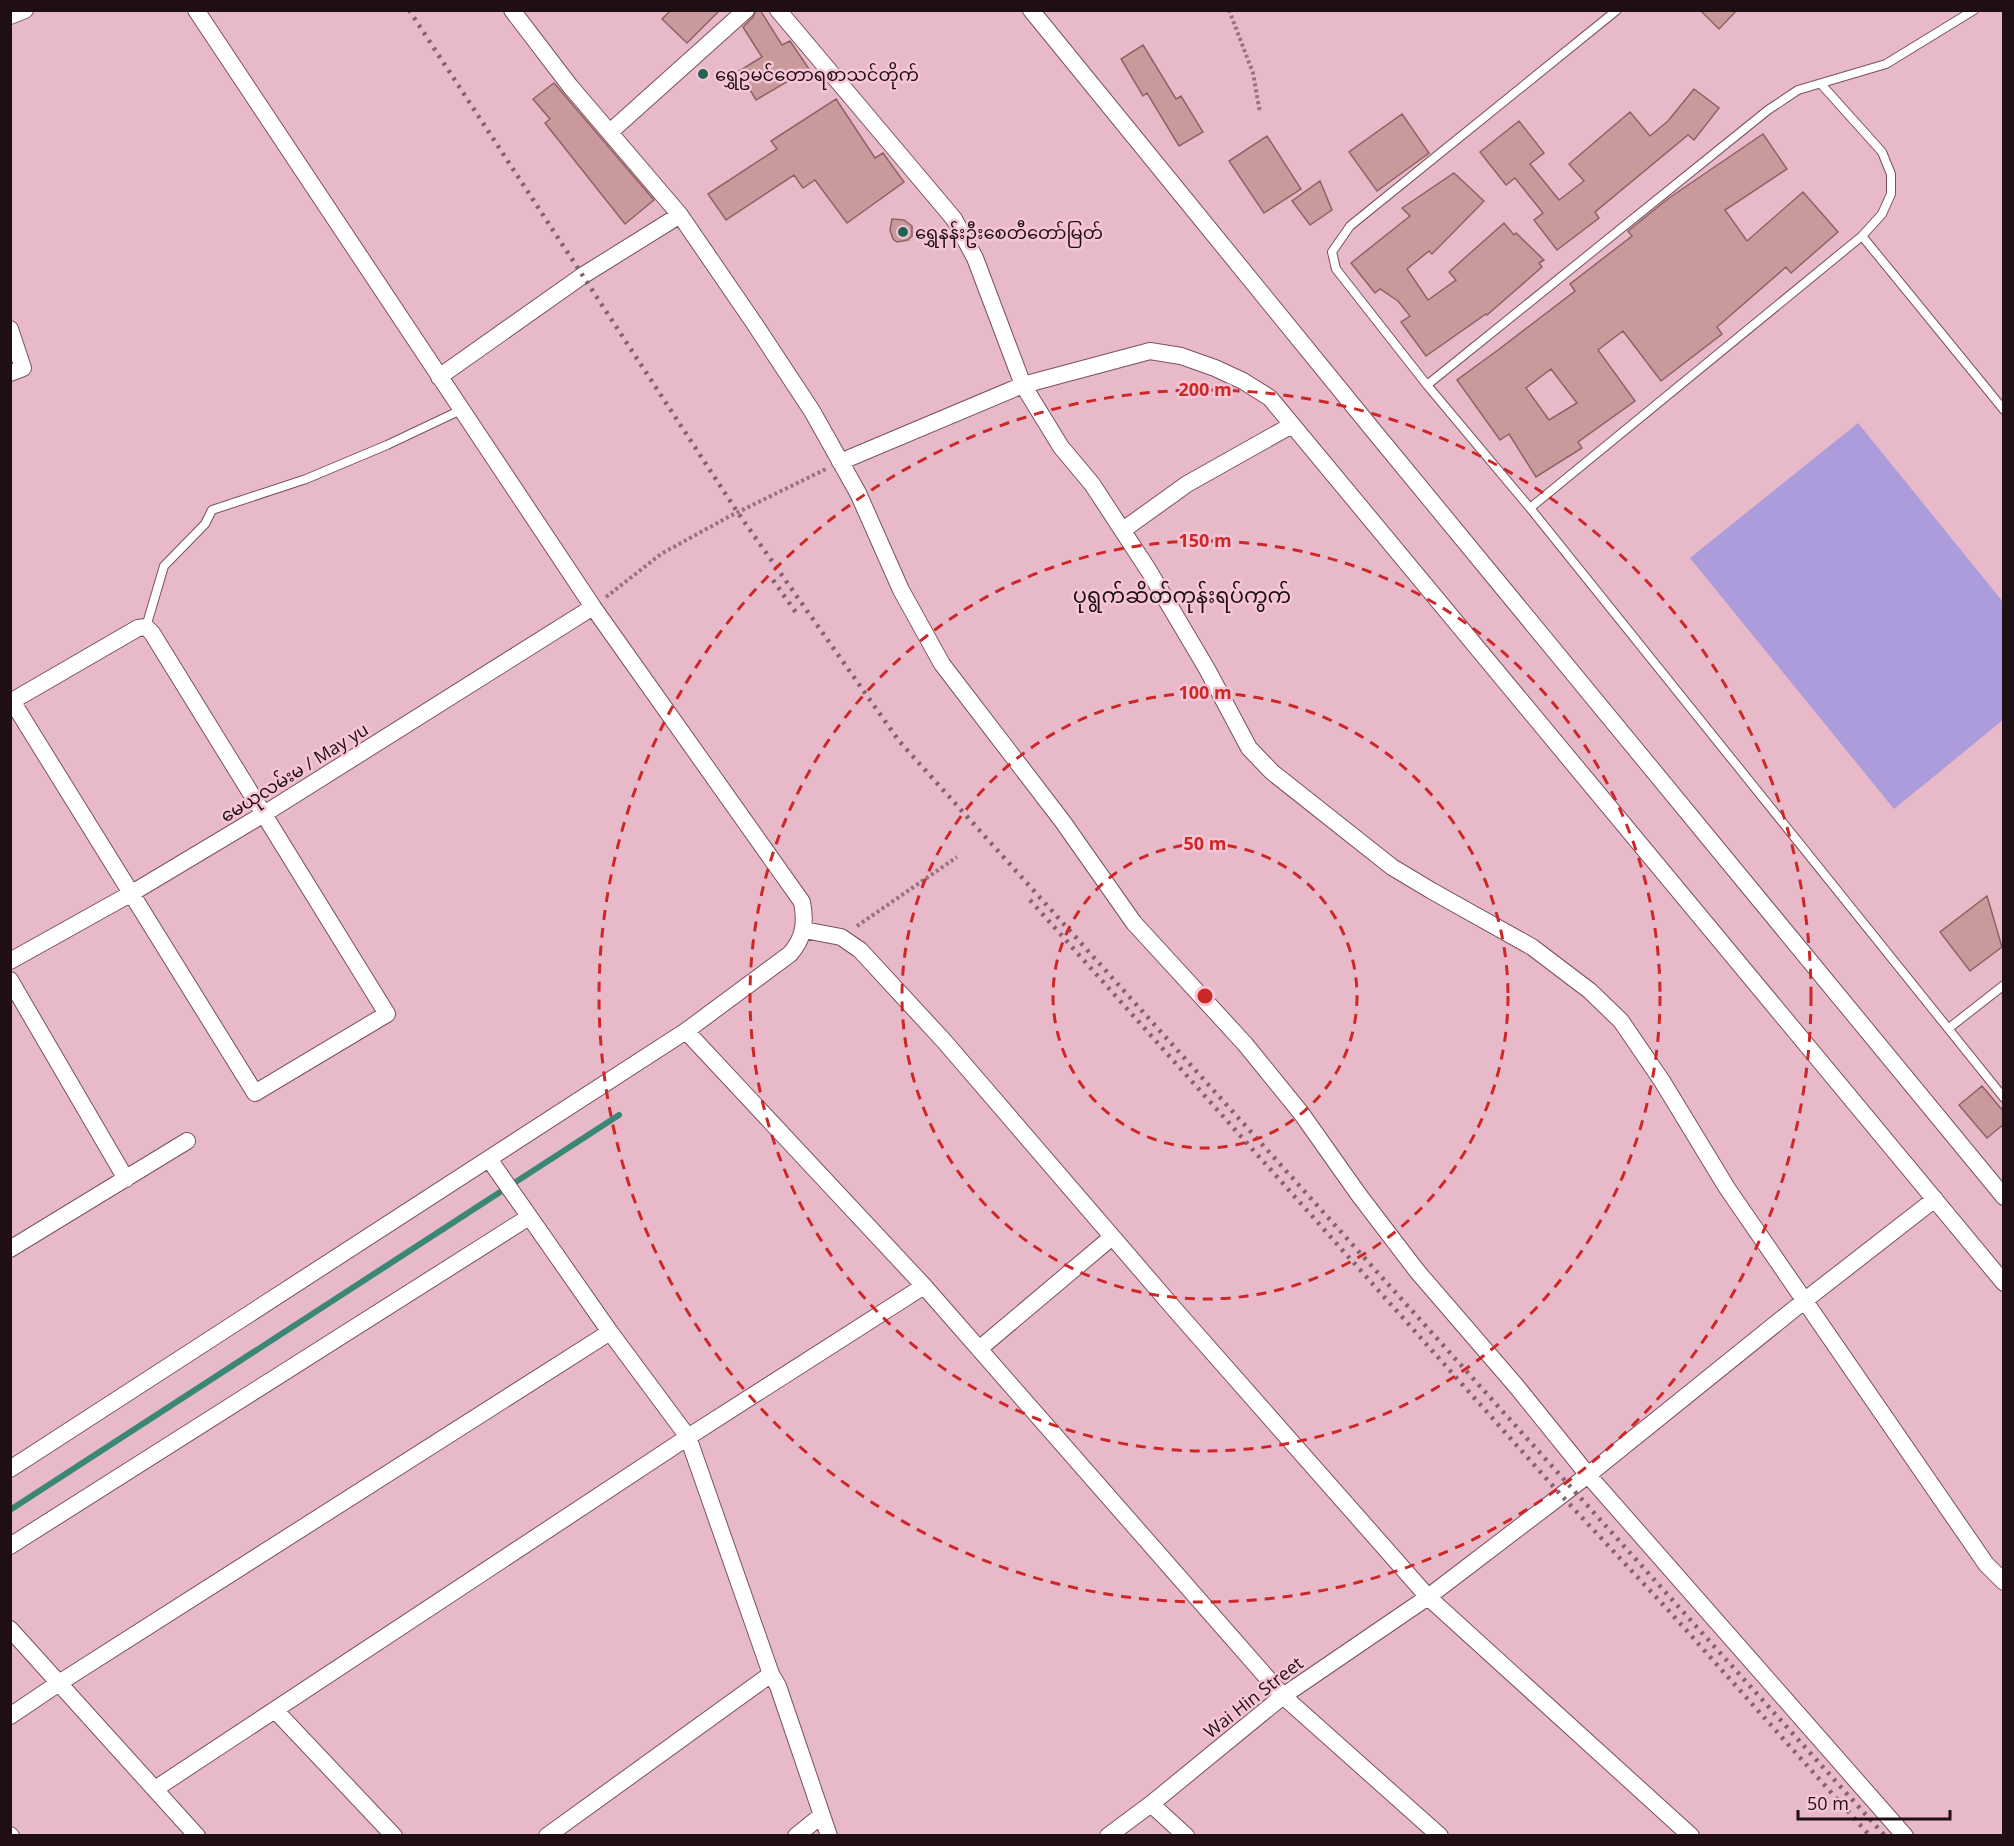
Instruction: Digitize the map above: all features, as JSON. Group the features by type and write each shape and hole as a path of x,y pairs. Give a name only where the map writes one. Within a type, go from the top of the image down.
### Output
{"street":[{"path":"10,16 25,10"},
{"path":"10,1468 491,1162 686,1031 790,954 799,944 804,930 805,916 802,902 593,607 196,10"},
{"path":"512,10 570,86 680,214 812,411 858,492 901,590 942,664 1063,822 1134,923 1245,1044 1301,1113 1417,1271 1517,1387 1588,1475 1905,1836"},
{"path":"610,132 746,10"},
{"path":"778,10 954,219 975,258 1023,385 1061,447 1092,484 1123,530 1207,669 1249,748 1272,772 1392,867 1532,947 1590,991 1621,1021 1662,1081 1727,1188 1804,1301 1986,1563 2004,1582"},
{"path":"1031,10 2004,1197"},
{"path":"439,377 582,276 680,214"},
{"path":"10,329 17,371"},
{"path":"840,462 1023,385 1150,351 1181,356 1215,368 1244,381 1270,398 2004,1282"},
{"path":"1123,530 1187,484 1292,425"},
{"name":"မေယုလမ်းမ / May yu","path":"10,961 132,893 264,814 593,607"},
{"path":"146,627 152,633 387,1014 255,1094 11,701 138,628 146,627"},
{"path":"804,930 841,937 860,950 936,1033 1112,1238 1428,1597 1691,1836"},
{"path":"10,980 126,1179"},
{"path":"686,1031 924,1286 1283,1696 1440,1836"},
{"path":"10,1249 187,1141"},
{"path":"491,1162 610,1332 688,1437 830,1836"},
{"name":"Wai Hin Street","path":"1108,1836 1151,1804 1283,1696 1428,1597 1588,1475 1935,1198"},
{"path":"10,1546 529,1217"},
{"path":"979,1349 1112,1238"},
{"path":"155,1789 688,1437 924,1286"},
{"path":"10,1716 610,1332"},
{"path":"10,1629 196,1836"},
{"path":"547,1836 771,1674"},
{"path":"275,1710 394,1836"},
{"path":"1151,1804 1186,1836"},
{"path":"796,1836 822,1815"}],"lane":[{"path":"1617,10 1350,226 1332,252 1336,269 1427,385 1530,508 2004,1098"},
{"path":"1427,385 1767,110 1798,90 1886,64 1974,10"},
{"path":"1530,508 1862,236 1882,214 1891,194 1891,174 1882,152 1821,84"},
{"path":"1862,236 2004,410"},
{"path":"146,627 164,566 205,524 212,510 306,479 387,445 461,410"},
{"path":"1949,1029 2004,985"}],"path":[{"path":"1228,10 1253,73 1260,113"},
{"path":"593,607 661,554 730,516 840,462"},
{"path":"841,937 957,857"}],"shaded area":[{"path":"1858,423 2003,602 2003,720 1894,809 1690,558"}],"building":[{"path":"671,10 720,10 687,43 662,19"},
{"path":"756,10 760,10 782,45 790,41 809,69 756,100 739,71 762,57 743,27 753,17"},
{"path":"1700,10 1737,10 1719,29"},
{"path":"1143,45 1176,99 1181,96 1203,132 1179,146 1147,93 1143,96 1121,59"},
{"path":"554,83 654,200 625,224 545,123 550,119 533,99"},
{"path":"1694,89 1719,108 1694,140 1688,135 1595,212 1599,218 1557,250 1534,220 1543,213 1515,178 1506,185 1480,152 1519,121 1544,153 1530,164 1559,200 1584,181 1569,164 1630,112 1650,136 1668,121"},
{"path":"836,99 875,158 883,153 904,182 847,223 815,180 803,188 794,175 726,220 708,194 777,149 771,141"},
{"path":"1402,114 1429,153 1377,191 1349,152"},
{"path":"1763,134 1787,169 1725,210 1747,241 1803,192 1838,232 1791,273 1786,267 1717,327 1722,334 1661,381 1623,331 1598,350 1635,401 1578,442 1582,448 1536,477 1509,434 1500,440 1457,380 1575,291 1570,284 1632,236 1628,231 1669,198","holes":["1551,369 1577,403 1549,420 1526,388"]},
{"path":"1267,136 1301,189 1264,213 1229,161"},
{"path":"1454,173 1484,201 1432,254 1429,251 1407,269 1428,300 1456,280 1449,272 1504,223 1514,235 1516,233 1544,260 1539,263 1542,267 1487,315 1426,356 1401,322 1410,316 1398,301 1380,289 1375,293 1351,263 1410,216 1402,208"},
{"path":"1320,181 1332,210 1310,225 1292,201"},
{"path":"892,219 904,220 912,226 912,236 908,240 897,242 893,239 890,230"},
{"path":"1987,896 2002,947 1970,971 1940,932"},
{"path":"1982,1086 2004,1112 2004,1124 1987,1138 1959,1105"}],"waterway":[{"path":"10,1510 619,1115"}],"railway":[{"path":"409,10 738,513 899,741 1885,1836"},
{"path":"773,580 797,614"},
{"path":"1030,900 1561,1495 1670,1612 1870,1836"}],"place":[{"name":"ရွှေဥမင်တောရစာသင်တိုက်","path":"703,74"},
{"name":"ရွှေနန်းဦးစေတီတော်မြတ်","path":"903,232"}],"district":[{"name":"ပုရွက်ဆိတ်ကုန်းရပ်ကွက်","path":"1182,595"}]}
